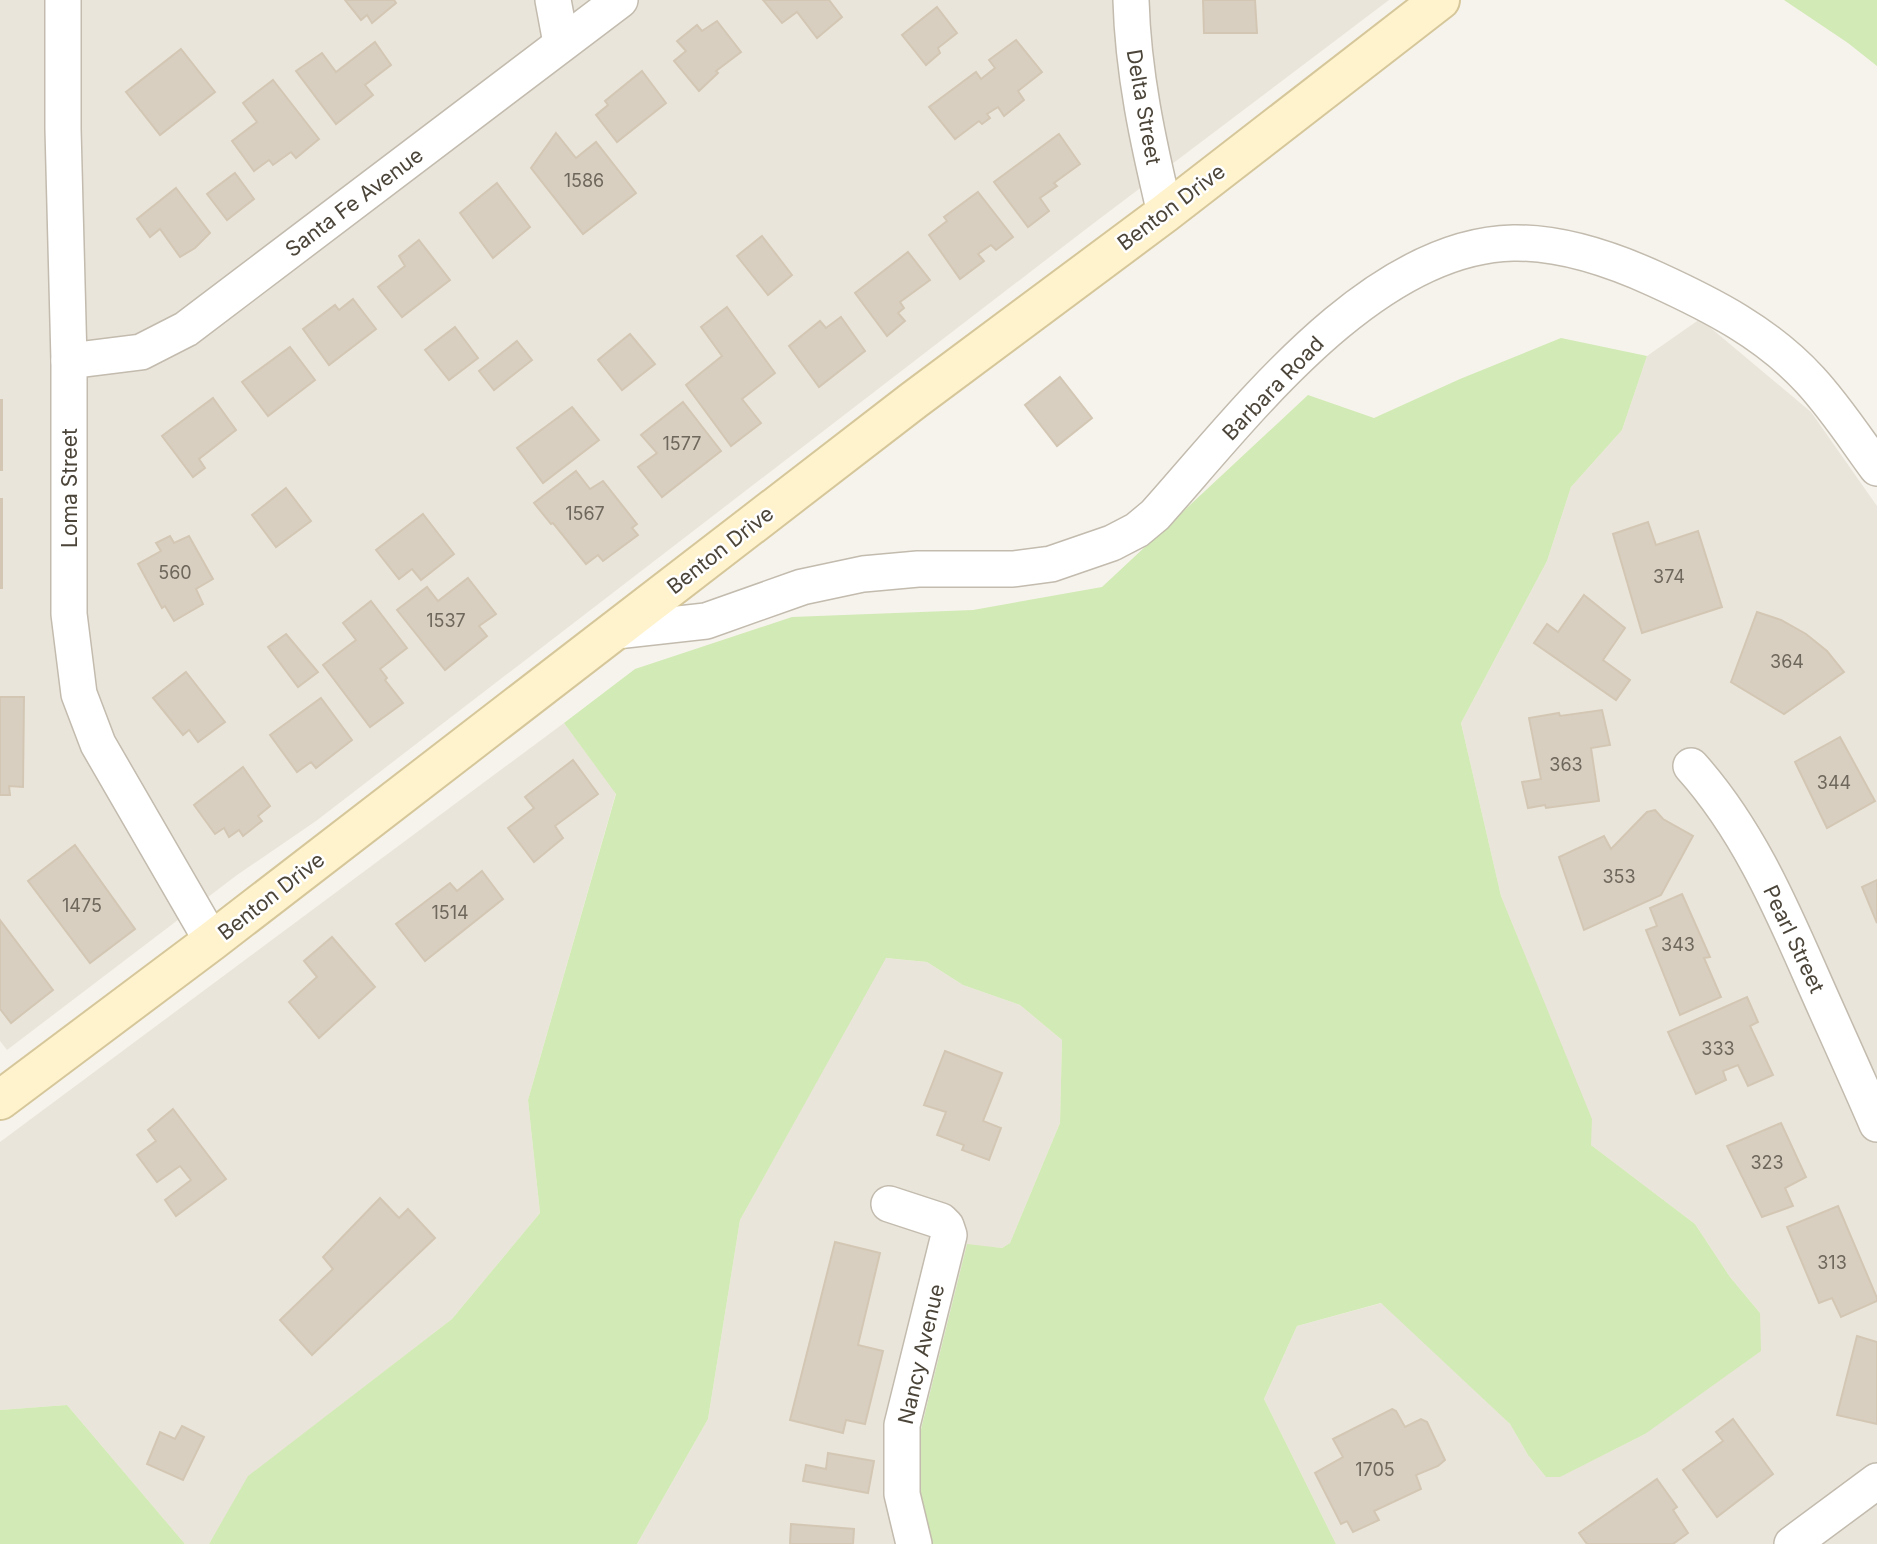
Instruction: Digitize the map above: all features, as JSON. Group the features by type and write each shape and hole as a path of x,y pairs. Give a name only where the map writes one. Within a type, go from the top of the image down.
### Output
{"street":[{"name":"Loma Street","path":"63,0 69,361 69,614 79,694 98,744 212,941"},
{"path":"553,0 561,43"},
{"name":"Santa Fe Avenue","path":"69,361 141,352 186,329 620,0"},
{"name":"Delta Street","path":"1131,0 1136,78 1165,213"},
{"name":"Benton Drive","path":"0,1100 212,941 914,400 1165,213 1440,0"},
{"name":"Barbara Road","path":"616,631 706,621 802,587 863,574 918,569 1032,568 1074,558 1112,543 1137,530 1155,515 1288,366 1341,319 1374,295 1417,270 1469,249 1488,245 1559,246 1584,253 1637,271 1722,312 1781,352 1808,378 1877,468"},
{"name":"Pearl Street","path":"1690,766 1720,801 1770,886 1877,1124"},
{"name":"Nancy Avenue","path":"889,1204 941,1221 949,1235 902,1425 902,1494 914,1544"},
{"path":"1792,1544 1877,1481"}],"shaded area":[{"path":"0,0 1389,0 1090,226 316,821 237,875 7,1050 0,1041"},
{"path":"1700,319 1811,412 1877,506 1877,1544 1336,1544 1264,1399 1297,1326 1382,1303 1510,1424 1528,1455 1546,1477 1559,1477 1645,1434 1760,1313 1730,1277 1695,1224 1591,1145 1591,1119 1501,896 1461,723 1547,561 1571,487 1622,430 1647,356"},
{"path":"564,723 616,793 528,1100 540,1213 452,1319 249,1476 209,1544 185,1544 67,1405 0,1410 0,1142"},
{"path":"885,958 927,962 963,985 1020,1005 1062,1040 1060,1123 1010,1243 1002,1248 967,1245 921,1429 917,1459 928,1544 637,1544 708,1419 740,1220"}],"green space":[{"path":"1784,0 1877,0 1877,66 1848,43"},
{"path":"1561,338 1647,356 1622,430 1571,487 1547,561 1461,723 1501,896 1592,1119 1591,1145 1695,1224 1730,1277 1760,1313 1761,1351 1645,1434 1560,1477 1546,1477 1528,1455 1510,1424 1381,1303 1297,1326 1264,1399 1336,1544 928,1544 919,1487 921,1429 967,1244 1002,1248 1010,1243 1060,1123 1062,1040 1020,1005 963,985 927,962 886,958 740,1220 708,1419 637,1544 209,1544 248,1476 452,1319 540,1213 528,1100 616,794 564,723 635,669 792,617 973,610 1102,587 1308,395 1374,418"},
{"path":"67,1405 185,1544 0,1544 0,1410"}],"building":[{"path":"345,0 394,0 396,3 372,23 367,15 361,20"},
{"path":"763,0 829,0 842,17 817,38 797,12 782,23"},
{"path":"1203,0 1255,0 1257,33 1204,33"},
{"path":"937,7 957,33 938,48 940,53 926,65 902,35"},
{"path":"717,21 741,52 716,71 718,73 699,91 674,61 686,51 677,41 697,25 702,31"},
{"path":"1016,40 1042,72 1018,91 1024,100 1004,116 998,107 987,114 990,118 982,124 979,121 955,139 929,107 976,72 981,79 995,68 989,60"},
{"path":"375,42 391,65 365,85 373,95 336,124 296,71 322,53 336,72"},
{"path":"181,49 215,92 160,135 126,92"},
{"path":"642,71 666,103 617,142 596,115 608,105 605,101"},
{"path":"273,80 319,139 296,158 291,152 273,165 269,160 254,171 232,141 257,122 243,103"},
{"path":"556,133 576,158 596,142 636,193 583,234 531,168"},
{"path":"1059,134 1080,164 1054,183 1057,186 1040,198 1049,211 1028,227 994,182"},
{"path":"235,173 254,199 227,220 207,194"},
{"path":"497,183 530,227 493,258 460,213"},
{"path":"176,188 210,233 195,248 180,257 160,229 150,237 137,219"},
{"path":"978,192 1013,237 996,250 991,245 978,254 984,261 960,279 929,235 947,221 944,217"},
{"path":"762,236 792,275 768,295 737,256"},
{"path":"419,240 450,280 402,317 378,287 405,266 399,256"},
{"path":"908,252 930,280 900,302 904,308 898,313 905,321 887,336 855,293"},
{"path":"353,299 376,329 329,365 303,329 335,305 339,310"},
{"path":"727,307 775,373 742,399 761,423 731,446 686,385 722,356 701,327"},
{"path":"841,317 865,351 819,387 789,346 820,321 826,328"},
{"path":"455,327 478,358 449,380 425,350"},
{"path":"630,334 655,364 622,390 598,360"},
{"path":"517,341 532,360 494,390 479,371"},
{"path":"290,347 315,380 268,416 242,382"},
{"path":"1060,377 1092,418 1057,446 1025,405"},
{"path":"213,398 236,430 199,459 205,468 193,477 162,436"},
{"path":"2,400 2,470 0,470"},
{"path":"683,402 721,451 662,497 638,467 657,453 641,435"},
{"path":"572,407 599,440 543,483 517,448"},
{"path":"576,471 590,489 603,481 637,524 632,528 638,535 603,561 598,555 586,564 534,503"},
{"path":"286,488 311,521 276,547 252,515"},
{"path":"2,499 2,588 0,588"},
{"path":"423,514 454,554 421,580 412,569 399,579 376,550"},
{"path":"1648,522 1656,545 1698,531 1722,607 1642,633 1613,534"},
{"path":"170,536 174,543 189,536 213,579 196,589 203,604 174,621 165,606 162,608 138,564 161,551 156,543"},
{"path":"468,578 496,614 479,626 487,636 445,670 397,610 427,587 438,601"},
{"path":"1584,595 1625,628 1603,660 1630,680 1616,700 1534,643 1547,624 1558,632"},
{"path":"371,601 407,648 380,669 403,703 370,727 323,665 356,640 343,623"},
{"path":"1757,612 1781,620 1806,634 1827,651 1844,672 1784,714 1731,682"},
{"path":"286,634 318,672 298,687 268,647"},
{"path":"186,672 225,722 198,742 189,730 183,735 153,698"},
{"path":"0,697 24,697 23,787 9,786 10,795 0,795"},
{"path":"321,698 352,740 316,768 311,762 297,772 270,735"},
{"path":"1602,710 1610,745 1591,748 1599,801 1528,808 1522,782 1541,779 1529,718"},
{"path":"1840,737 1875,801 1827,828 1795,762"},
{"path":"573,760 598,794 555,826 563,838 534,862 508,828 534,808 525,797"},
{"path":"243,767 270,806 258,816 262,821 243,836 239,830 229,837 224,828 215,834 194,805"},
{"path":"1655,810 1663,819 1693,836 1661,895 1584,930 1559,857 1604,836 1611,849 1647,812"},
{"path":"75,845 135,929 90,963 28,881"},
{"path":"482,871 503,899 425,961 396,924 450,883 457,891"},
{"path":"1877,880 1877,923 1862,887"},
{"path":"1682,894 1710,957 1704,958 1721,997 1680,1015 1646,930 1657,926 1650,908"},
{"path":"0,920 53,990 11,1023 0,1009"},
{"path":"332,937 375,987 319,1038 289,1002 317,977 304,961"},
{"path":"1747,997 1758,1022 1750,1026 1773,1075 1748,1086 1738,1065 1723,1071 1726,1080 1696,1094 1668,1032"},
{"path":"945,1051 1002,1073 983,1121 1001,1128 989,1160 962,1150 964,1145 937,1135 946,1112 924,1105"},
{"path":"173,1109 226,1179 176,1216 165,1200 191,1180 180,1166 157,1182 137,1155 156,1141 148,1130"},
{"path":"1781,1123 1806,1177 1785,1188 1793,1206 1762,1217 1727,1146"},
{"path":"380,1198 399,1218 408,1209 435,1238 312,1355 280,1320 333,1269 323,1257"},
{"path":"1838,1206 1877,1298 1877,1301 1841,1317 1832,1298 1819,1303 1787,1227"},
{"path":"835,1242 880,1253 858,1345 883,1351 865,1424 846,1420 843,1433 790,1420"},
{"path":"1857,1336 1877,1342 1877,1424 1837,1415"},
{"path":"1392,1409 1405,1427 1421,1419 1427,1422 1445,1460 1438,1466 1416,1475 1421,1489 1374,1511 1379,1520 1353,1532 1347,1521 1341,1524 1315,1473 1343,1457 1333,1439"},
{"path":"1733,1419 1773,1474 1717,1517 1683,1470 1723,1441 1716,1432"},
{"path":"182,1426 204,1437 183,1480 147,1464 160,1432 175,1439"},
{"path":"828,1453 874,1461 868,1493 803,1481 806,1465 826,1469"},
{"path":"1657,1479 1677,1507 1673,1510 1688,1533 1673,1544 1587,1544 1579,1533"},
{"path":"791,1524 854,1529 853,1544 790,1544"}]}
